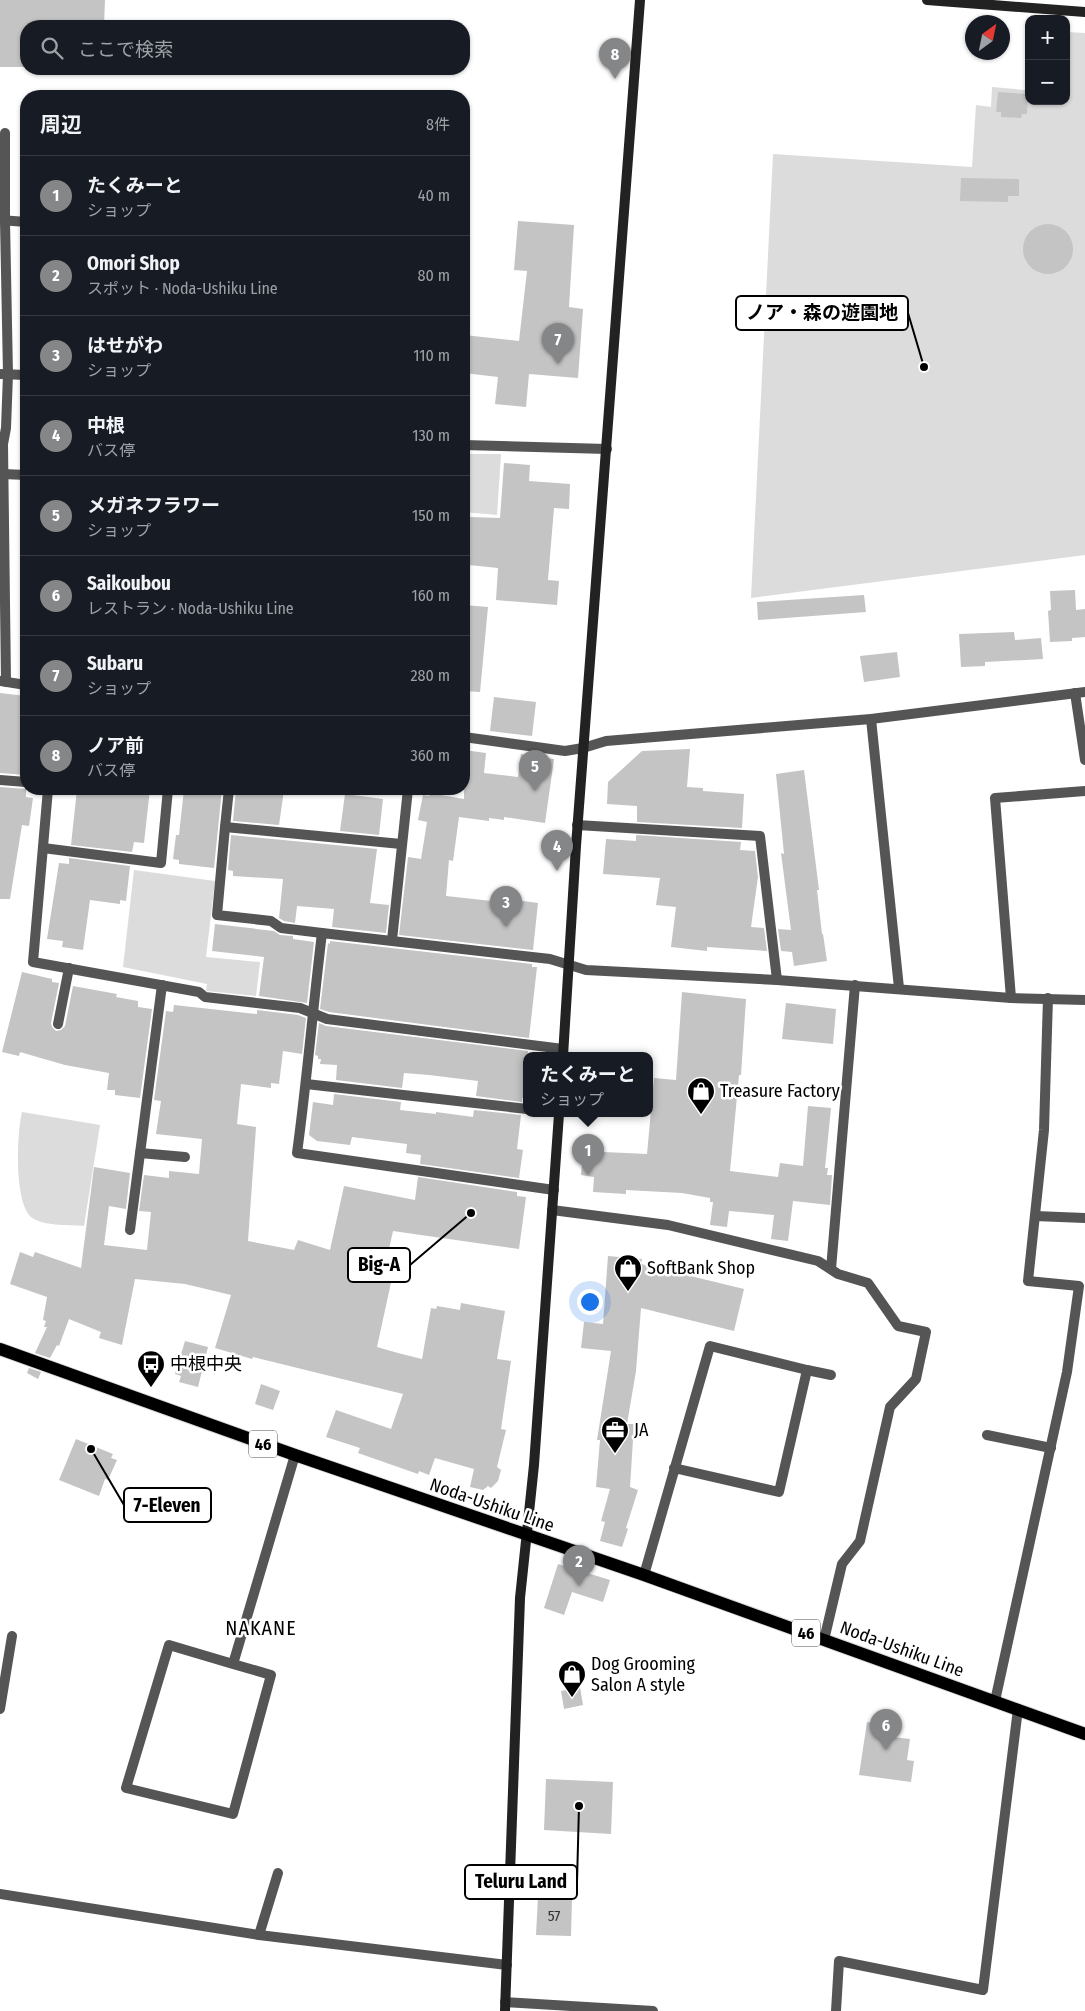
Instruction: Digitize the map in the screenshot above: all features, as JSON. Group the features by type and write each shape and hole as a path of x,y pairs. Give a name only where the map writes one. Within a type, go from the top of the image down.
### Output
{"main road":[{"name":"Noda-Ushiku Line","path":"0,1349 295,1456 644,1575 1085,1734"}],"street":[{"path":"563,1052 577,825 640,0"},
{"path":"927,0 1085,12"},
{"path":"5,133 3,221 3,682 20,683"},
{"path":"3,221 20,222"},
{"path":"4,374 20,374"},
{"path":"470,444 607,449"},
{"path":"3,474 20,475"},
{"path":"470,738 566,751 606,741 871,719 1080,693 1085,760"},
{"path":"871,719 899,988"},
{"path":"0,780 20,782"},
{"path":"1011,998 996,798 1085,790"},
{"path":"47,795 33,962 199,992 205,998 300,1008 327,1019 556,1052"},
{"path":"43,848 161,864 167,795"},
{"path":"228,795 217,915 271,921 281,928 322,934 550,958 586,970 855,985 1011,998 1085,1000"},
{"path":"392,940 407,795"},
{"path":"577,825 760,836 777,980"},
{"path":"225,827 401,844"},
{"path":"322,934 298,1153 554,1190"},
{"path":"58,1024 69,968"},
{"path":"130,1230 162,985"},
{"path":"831,1269 855,985"},
{"path":"995,1701 1067,1372 1079,1286 1028,1281 1044,1130 1048,998"},
{"path":"306,1084 523,1109"},
{"path":"559,1117 534,1465 520,1598 505,2006 653,2011"},
{"path":"140,1153 185,1157"},
{"path":"552,1210 668,1225 818,1261 838,1274 868,1283 898,1326 926,1332 916,1379 890,1407 860,1541 842,1564 824,1640"},
{"path":"1035,1216 1085,1218"},
{"path":"644,1575 710,1346 831,1375"},
{"path":"674,1468 779,1492 807,1370"},
{"path":"987,1435 1051,1448"},
{"path":"233,1664 295,1456"},
{"path":"0,1703 12,1636"},
{"path":"169,1646 233,1664 271,1675 233,1814 126,1788 169,1646"},
{"path":"836,2011 839,1961 982,1990 1018,1709"},
{"path":"260,1935 278,1873"},
{"path":"0,1894 260,1935 507,1965"}],"shaded area":[{"path":"1070,32 1085,33 1085,555 751,598 773,154 972,167 976,105 991,107 992,87 1025,90 1025,105 1070,105"},
{"path":"470,454 501,454 497,515 470,513"},
{"path":"134,870 215,881 206,957 260,962 256,996 206,991 207,984 123,967"},
{"path":"22,1112 100,1125 84,1226 45,1223 34,1219 27,1212 20,1186 18,1169"}],"building":[{"path":"0,0 105,0 104,20 20,20 20,67 0,67"},
{"path":"998,92 1025,94 1027,114 1022,114 1021,118 1001,117 1001,112 996,112"},
{"path":"961,178 1019,179 1019,196 1008,196 1008,202 960,201"},
{"path":"518,221 574,225 569,307 583,309 578,378 529,374 526,407 495,404 498,377 470,374 470,336 519,341 527,271 514,270"},
{"path":"1048,224 1066,231 1073,249 1066,267 1048,274 1030,267 1023,249 1030,231"},
{"path":"504,463 530,465 529,481 570,484 569,509 554,508 548,580 559,581 557,605 496,600 498,568 470,565 470,517 500,518"},
{"path":"1075,590 1076,610 1085,609 1085,637 1072,638 1072,641 1050,642 1048,611 1051,610 1050,591"},
{"path":"864,595 866,612 758,620 757,602"},
{"path":"470,606 488,607 480,692 470,691"},
{"path":"1014,632 1015,640 1041,638 1043,659 985,662 985,666 961,667 959,634"},
{"path":"897,652 900,677 864,682 860,656"},
{"path":"0,693 20,695 20,775 0,773"},
{"path":"494,697 536,702 532,736 490,731"},
{"path":"690,749 687,787 703,788 703,791 744,794 742,828 637,822 637,806 607,804 608,782 642,751"},
{"path":"470,751 486,753 484,773 518,777 521,754 554,759 545,823 504,817 504,820 489,818 489,821 459,817 453,861 449,860 446,896 501,902 501,898 538,903 533,950 399,935 408,857 421,859 427,822 418,820 423,795 441,795 464,799 464,795 470,795"},
{"path":"804,770 819,890 817,890 822,934 827,961 794,966 792,952 781,951 778,929 791,930 781,853 784,854 776,774"},
{"path":"0,787 20,789 20,795 33,798 29,826 22,825 10,899 0,899"},
{"path":"76,795 149,795 144,843 134,842 132,852 71,845"},
{"path":"183,795 221,795 214,868 179,864 179,860 173,859 176,835 179,835"},
{"path":"235,795 283,795 279,825 233,821"},
{"path":"345,795 383,799 379,835 340,831"},
{"path":"231,835 377,849 370,903 389,905 386,933 332,927 334,909 297,906 295,923 279,918 283,879 233,876 233,871 228,870"},
{"path":"636,835 741,842 740,850 755,851 758,877 751,927 764,928 767,951 707,947 707,951 671,947 676,907 656,905 660,878 603,874 606,839 636,841"},
{"path":"69,858 130,866 126,901 120,900 120,904 90,900 83,950 62,947 63,941 47,939 59,863 69,864"},
{"path":"215,924 274,931 280,935 293,936 293,939 314,942 307,1003 259,996 264,957 212,951"},
{"path":"330,941 532,964 532,967 537,967 529,1038 329,1012 320,1009 328,943 330,944"},
{"path":"22,972 52,979 52,982 59,983 51,1023 56,1031 61,1030 65,1026 73,986 117,994 116,997 138,1001 138,1007 152,1009 140,1098 115,1095 115,1090 107,1090 109,1073 65,1065 20,1052 19,1056 2,1052"},
{"path":"682,992 746,999 741,1075 739,1075 730,1171 778,1177 780,1163 803,1166 808,1106 831,1108 825,1168 828,1168 827,1175 832,1175 830,1205 793,1201 788,1241 771,1239 774,1215 729,1211 727,1227 710,1225 713,1202 710,1202 710,1198 682,1193 626,1190 626,1194 593,1192 594,1177 581,1175 583,1151 647,1154 650,1117 653,1117 654,1078 676,1080"},
{"path":"786,1003 836,1009 833,1044 782,1039"},
{"path":"174,1005 257,1014 257,1010 298,1015 306,1018 302,1054 283,1051 279,1084 271,1083 271,1088 241,1084 237,1124 256,1127 248,1241 294,1250 298,1240 330,1250 344,1186 415,1200 418,1177 517,1192 517,1196 526,1197 519,1249 393,1231 383,1276 392,1278 377,1347 422,1359 431,1308 436,1309 437,1306 460,1310 461,1303 505,1311 497,1359 511,1361 501,1429 506,1430 497,1467 501,1470 498,1481 491,1488 488,1486 483,1490 470,1487 474,1469 435,1458 429,1475 419,1471 418,1474 358,1453 360,1448 326,1437 336,1410 391,1429 403,1394 253,1357 252,1359 215,1348 231,1295 185,1284 135,1279 122,1345 99,1338 101,1332 69,1319 59,1346 57,1345 50,1358 35,1353 47,1327 44,1327 46,1321 43,1320 47,1297 10,1284 20,1252 33,1257 35,1252 81,1268 94,1167 130,1173 126,1209 109,1206 104,1245 147,1250 151,1212 139,1211 144,1175 169,1178 169,1171 199,1174 202,1139 156,1134 161,1101 154,1100 166,1011 173,1012"},
{"path":"319,1023 326,1026 528,1051 523,1052 522,1102 476,1096 478,1081 429,1075 404,1073 402,1088 336,1080 337,1065 320,1064 321,1059 318,1059 318,1056 315,1055"},
{"path":"334,1094 401,1102 400,1110 473,1117 474,1110 521,1115 517,1149 523,1150 519,1178 420,1164 421,1155 406,1153 407,1144 352,1137 350,1145 317,1141 309,1135 313,1102 333,1105"},
{"path":"608,1256 642,1259 641,1264 744,1289 734,1331 641,1308 636,1371 627,1424 634,1424 630,1487 638,1490 622,1547 600,1541 605,1522 601,1521 610,1489 596,1487 600,1440 597,1440 611,1351 581,1348 584,1322 603,1324"},
{"path":"185,1341 208,1347 198,1387 179,1382 181,1376 175,1374"},
{"path":"29,1368 41,1372 38,1379 27,1373"},
{"path":"261,1384 280,1391 273,1410 255,1404"},
{"path":"76,1439 113,1454 111,1458 117,1460 108,1480 105,1479 99,1496 59,1480"},
{"path":"558,1564 610,1580 603,1602 572,1592 564,1615 544,1608"},
{"name":"Dog Grooming Salon A style","path":"580,1687 583,1705 564,1709 561,1691"},
{"path":"867,1722 895,1726 893,1737 910,1739 907,1760 914,1761 911,1782 859,1775"},
{"path":"546,1779 613,1782 611,1834 544,1830"},
{"path":"538,1897 572,1898 571,1936 536,1935"}],"place":[{"name":"ノア前","path":"615,79"},
{"name":"Subaru","path":"558,364"},
{"name":"ノア・森の遊園地","path":"924,367"},
{"name":"メガネフラワー","path":"535,791"},
{"name":"中根","path":"557,871"},
{"name":"はせがわ","path":"506,927"},
{"name":"Treasure Factory","path":"701,1115"},
{"name":"たくみーと","path":"588,1175"},
{"name":"Big-A","path":"471,1213"},
{"name":"SoftBank Shop","path":"628,1292"},
{"name":"中根中央","path":"151,1388"},
{"name":"7-Eleven","path":"91,1449"},
{"name":"JA","path":"615,1454"},
{"name":"Omori Shop","path":"579,1586"},
{"name":"Dog Grooming Salon A style","path":"572,1698"},
{"name":"Saikoubou","path":"886,1750"},
{"name":"Teluru Land","path":"579,1806"}],"district":[{"name":"NAKANE","path":"261,1628"}]}
